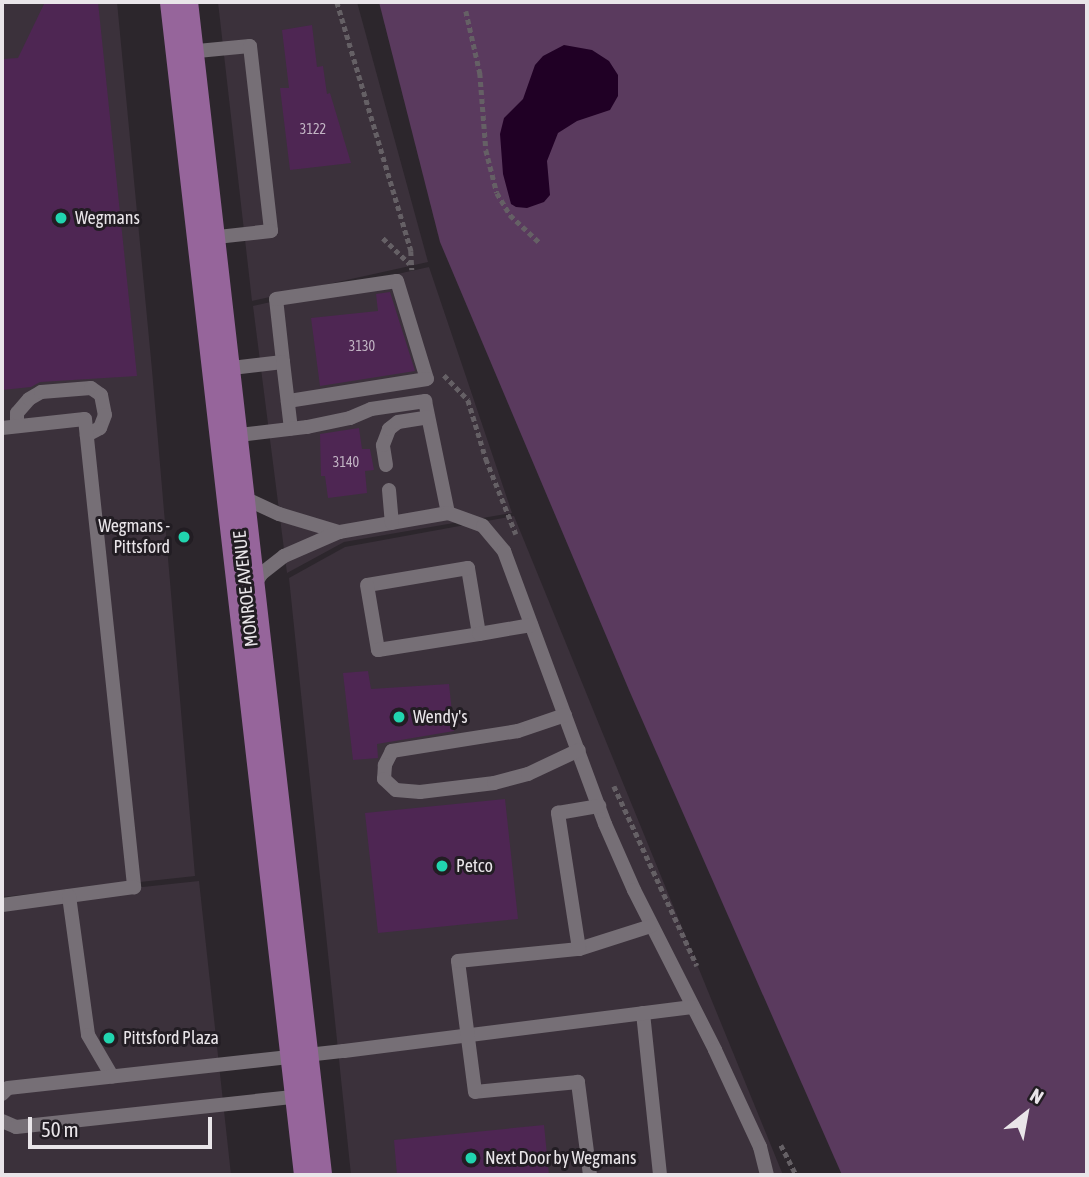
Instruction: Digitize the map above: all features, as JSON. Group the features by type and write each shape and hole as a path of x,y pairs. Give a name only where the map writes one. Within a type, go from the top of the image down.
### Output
{"main road":[{"name":"MONROE AVENUE","path":"179,2 313,1175"}],"lane":[{"path":"186,52 250,46 270,218 271,231 207,239"},
{"path":"288,401 427,379 397,281 276,299 291,429"},
{"path":"222,369 283,362"},
{"path":"9,427 29,399 41,391 92,388 101,395 105,415 100,428 87,435"},
{"path":"229,436 291,429 350,418 371,409 425,401 448,513"},
{"path":"386,465 383,445 388,429 398,422 428,417"},
{"path":"2,905 134,887 85,419 9,427"},
{"path":"389,490 392,523"},
{"path":"235,493 279,514 339,532"},
{"path":"247,597 262,573 284,556 339,532 448,513 483,526 504,551 599,806 651,926 760,1147 768,1175"},
{"path":"479,634 468,568 367,585 378,650 479,634 531,625"},
{"path":"565,715 518,731 392,751 385,765 384,779 396,790 420,792 495,783 528,774 579,750"},
{"path":"579,949 558,813 599,806"},
{"path":"69,896 88,1035 112,1076"},
{"path":"590,1175 578,1082 475,1092 458,961 579,949 651,926"},
{"path":"2,1094 8,1088 299,1056 692,1007"},
{"path":"643,1013 660,1175"},
{"path":"2,1121 16,1127 304,1096"}],"path":[{"path":"337,2 411,251 412,275"},
{"path":"466,11 480,73 486,150 497,193 510,215 540,243"},
{"path":"383,238 412,267"},
{"path":"442,372 468,400 486,459 519,540"},
{"path":"610,779 698,968"},
{"path":"777,1137 796,1175"}],"shaded area":[{"path":"2,2 117,2 152,370 195,876 2,897"},
{"path":"218,2 357,2 428,262 252,301"},
{"path":"379,2 1087,2 1087,1175 842,1175 629,690 440,242"},
{"path":"564,45 592,50 609,61 618,75 618,96 610,110 577,121 558,133 547,161 550,195 544,202 527,208 516,207 511,204 503,174 500,134 504,118 523,99 535,65 543,56"},
{"path":"429,267 512,513 344,542 287,573 253,306"},
{"path":"514,516 783,1175 351,1175 289,578 345,547"},
{"name":"Pittsford Plaza","path":"199,881 231,1175 2,1175 2,902"}],"building":[{"name":"Wegmans","path":"45,2 98,2 137,376 40,382 31,387 2,390 2,59 18,58"},
{"path":"312,25 317,67 323,66 327,94 330,93 351,163 290,170 280,88 289,88 282,30"},
{"path":"390,292 415,371 320,386 311,318 378,311 376,294"},
{"path":"359,428 362,449 370,449 374,470 365,471 367,493 328,498 325,476 321,476 320,434"},
{"name":"Wendy's","path":"368,671 371,689 449,684 454,731 377,744 378,758 353,760 343,673"},
{"name":"Petco","path":"505,799 518,919 378,933 365,813"},
{"name":"Next Door by Wegmans","path":"544,1125 549,1175 397,1175 394,1140"}],"place":[{"name":"Wegmans","path":"61,218"},
{"name":"Wegmans - Pittsford","path":"184,537"},
{"name":"Wendy's","path":"399,717"},
{"name":"Petco","path":"442,866"},
{"name":"Pittsford Plaza","path":"109,1038"},
{"name":"Next Door by Wegmans","path":"471,1158"}]}
